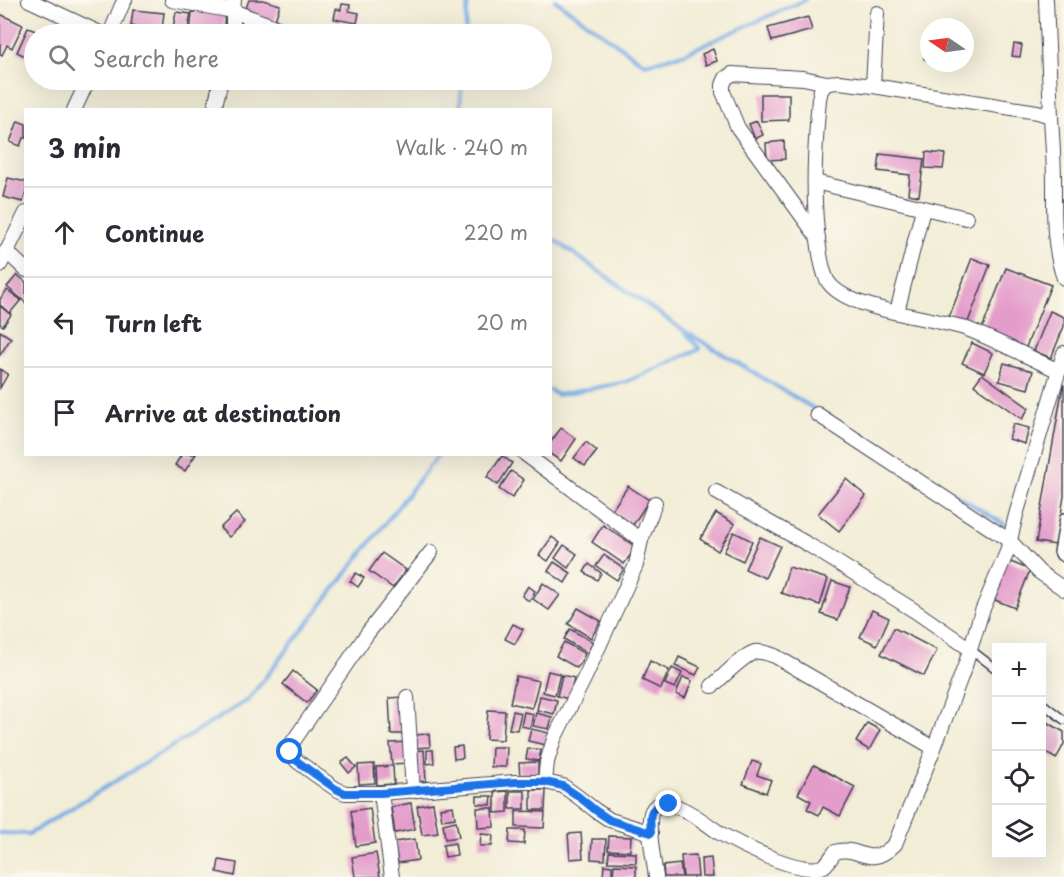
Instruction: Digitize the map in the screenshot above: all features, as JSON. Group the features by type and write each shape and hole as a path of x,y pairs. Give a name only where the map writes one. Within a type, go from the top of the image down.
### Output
{"street":[{"path":"29,0 81,24"},
{"path":"114,24 125,0"},
{"path":"172,0 233,6 270,24"},
{"path":"1046,0 1054,180 1053,213 1059,264 1064,278"},
{"path":"233,6 233,24"},
{"path":"873,86 877,13"},
{"path":"818,238 738,128 723,92 726,78 732,74 803,78 827,83 873,86 1051,116"},
{"path":"827,83 821,90 819,99 814,163 815,217 821,264 828,281 838,292 857,301 966,328 1059,371"},
{"path":"75,108 83,90"},
{"path":"214,108 219,90"},
{"path":"815,182 966,218"},
{"path":"897,312 923,209"},
{"path":"0,265 24,217"},
{"path":"6,251 24,268"},
{"path":"656,877 650,815 652,809 657,805 669,804 682,808 766,858 814,874 824,867 835,852 845,850 865,856 877,856 887,852 895,844 965,666 982,611 1007,552 1064,353"},
{"path":"817,414 1010,541 1039,572 1064,589"},
{"path":"528,456 641,540"},
{"path":"716,492 808,545 905,605 970,649"},
{"path":"545,782 547,762 554,739 636,565 641,540 655,503"},
{"path":"431,552 367,634 290,746 290,752 297,761 345,793 381,793 515,782 545,782 563,786 610,820 651,833"},
{"path":"712,686 744,658 755,652 764,652 775,656 934,748"},
{"path":"407,697 413,790"},
{"path":"381,793 392,877"}],"lane":[{"path":"1064,517 1058,552 1064,558"},
{"path":"970,649 992,666"},
{"path":"1046,707 1064,720"}],"building":[{"path":"249,0 263,0 280,5 274,23 244,13"},
{"path":"342,4 350,5 349,11 359,13 357,23 334,19 336,9 341,10"},
{"path":"133,10 164,13 163,24 131,24"},
{"path":"176,12 191,14 189,24 174,24"},
{"path":"192,12 225,15 224,24 191,24"},
{"path":"0,14 23,25 12,48 7,45 2,55 0,54"},
{"path":"808,17 812,30 772,41 768,28"},
{"path":"24,37 24,56 17,52"},
{"path":"1014,44 1022,45 1020,57 1012,56"},
{"path":"713,49 717,61 706,65 702,54"},
{"path":"761,94 789,94 789,120 761,121"},
{"path":"18,121 24,123 24,138 20,146 10,142"},
{"path":"757,121 763,135 755,139 749,124"},
{"path":"784,141 785,159 767,160 766,143"},
{"path":"926,152 945,154 943,169 925,168"},
{"path":"880,154 924,159 919,196 908,194 910,175 878,171"},
{"path":"8,178 24,182 23,202 3,197"},
{"path":"972,258 990,265 966,327 948,320"},
{"path":"1006,268 1051,285 1024,352 980,334"},
{"path":"17,275 24,280 24,301 7,287"},
{"path":"7,290 21,300 10,313 0,305 0,299"},
{"path":"0,306 11,315 3,326 0,324"},
{"path":"1050,311 1064,317 1064,326 1051,358 1034,351"},
{"path":"0,331 11,338 0,355"},
{"path":"972,343 993,353 984,373 962,363"},
{"path":"1004,363 1033,371 1028,389 999,381"},
{"path":"0,369 8,374 0,388"},
{"path":"982,374 1029,408 1022,419 974,385"},
{"path":"1063,385 1064,496 1056,545 1036,542"},
{"path":"1013,424 1029,428 1025,444 1009,439"},
{"path":"561,428 576,439 561,461 552,455 552,440"},
{"path":"586,442 597,451 585,466 574,458"},
{"path":"181,456 195,456 185,471 175,465"},
{"path":"502,456 512,463 498,485 487,477"},
{"path":"511,471 524,480 512,498 499,489"},
{"path":"846,479 866,496 839,531 818,514"},
{"path":"628,486 649,500 633,525 612,510"},
{"path":"236,513 245,522 229,537 220,528"},
{"path":"716,513 735,524 718,551 700,539"},
{"path":"603,525 636,547 624,564 592,542"},
{"path":"734,532 752,541 743,561 724,552"},
{"path":"552,537 560,543 548,561 539,555"},
{"path":"760,537 780,546 765,578 745,569"},
{"path":"564,545 577,554 568,568 555,558"},
{"path":"382,553 406,570 393,588 369,571"},
{"path":"604,555 624,569 617,580 596,566"},
{"path":"1006,560 1030,570 1015,608 990,598"},
{"path":"554,562 571,573 565,583 548,571"},
{"path":"589,564 601,573 597,580 584,572"},
{"path":"789,567 828,579 820,605 781,593"},
{"path":"356,573 364,578 358,587 350,581"},
{"path":"832,581 850,587 838,620 821,614"},
{"path":"543,583 560,595 549,610 533,599"},
{"path":"528,586 535,591 529,601 522,596"},
{"path":"578,608 601,621 591,638 568,624"},
{"path":"872,610 889,618 877,645 860,637"},
{"path":"513,624 523,629 515,644 505,639"},
{"path":"894,628 937,650 924,676 881,654"},
{"path":"570,629 593,642 587,653 564,639"},
{"path":"564,642 585,654 577,668 556,656"},
{"path":"679,657 700,667 696,675 675,666"},
{"path":"650,661 669,670 661,689 642,680"},
{"path":"672,668 682,673 675,688 665,684"},
{"path":"293,671 317,690 307,703 283,684"},
{"path":"548,671 560,674 555,695 543,692"},
{"path":"562,675 574,678 569,699 557,696"},
{"path":"516,676 539,681 532,708 510,703"},
{"path":"683,677 692,681 685,698 676,694"},
{"path":"540,696 557,700 554,714 537,710"},
{"path":"403,697 406,734 391,734 389,698"},
{"path":"488,710 505,711 503,740 486,739"},
{"path":"513,711 521,713 517,730 509,729"},
{"path":"524,712 533,714 530,728 521,726"},
{"path":"536,713 552,717 549,729 533,726"},
{"path":"1046,721 1064,732 1064,744 1056,759 1046,753"},
{"path":"867,723 880,730 869,750 856,742"},
{"path":"531,729 549,733 546,745 528,741"},
{"path":"429,734 430,747 414,748 413,735"},
{"path":"407,742 408,763 392,764 390,743"},
{"path":"462,746 463,758 454,759 453,747"},
{"path":"492,747 507,747 506,767 491,767"},
{"path":"528,748 541,750 539,761 526,759"},
{"path":"424,750 426,781 415,782 413,751"},
{"path":"427,750 433,750 434,763 427,764"},
{"path":"348,758 356,767 349,773 341,763"},
{"path":"752,761 761,764 757,775 771,780 766,793 743,784"},
{"path":"538,762 538,776 520,778 519,763"},
{"path":"374,764 375,783 359,784 358,765"},
{"path":"814,765 855,787 840,816 823,807 819,815 807,809 811,801 798,794"},
{"path":"393,766 394,784 377,785 376,767"},
{"path":"531,790 546,790 545,810 531,810"},
{"path":"508,791 508,812 495,813 495,792"},
{"path":"510,791 525,791 525,809 510,809"},
{"path":"477,796 492,796 491,805 477,804"},
{"path":"411,803 415,829 395,833 391,807"},
{"path":"433,803 438,833 422,835 417,806"},
{"path":"453,806 455,818 442,820 440,808"},
{"path":"370,808 375,843 356,846 351,811"},
{"path":"477,808 493,808 494,827 478,828"},
{"path":"516,811 545,812 544,828 516,827"},
{"path":"456,821 459,837 445,839 443,824"},
{"path":"510,830 525,830 524,844 509,843"},
{"path":"581,833 583,858 570,859 568,834"},
{"path":"481,834 493,835 492,846 480,846"},
{"path":"609,836 631,837 630,851 608,850"},
{"path":"415,839 418,860 398,863 394,842"},
{"path":"592,839 606,839 605,860 591,859"},
{"path":"455,843 457,855 445,857 443,845"},
{"path":"609,852 636,853 636,863 608,862"},
{"path":"376,853 380,877 355,877 352,857"},
{"path":"696,855 698,877 683,877 681,856"},
{"path":"711,858 713,877 702,877 701,859"},
{"path":"219,860 237,863 235,876 217,872"},
{"path":"680,864 682,877 664,877 663,866"},
{"path":"604,865 612,866 612,877 603,877"},
{"path":"614,865 636,866 636,877 613,877"}],"waterway":[{"path":"466,24 468,0"},
{"path":"555,0 645,64 683,54 805,0"},
{"path":"460,108 461,90"},
{"path":"552,238 683,330 700,349 626,382 557,395 552,391"},
{"path":"683,330 816,410"},
{"path":"0,833 29,834 248,700 437,456"},
{"path":"910,467 1004,524"}],"route":[{"path":"290,752 297,761 345,793 381,793 515,782 545,782 563,786 610,820 651,833 652,809 657,805 669,804"}]}
